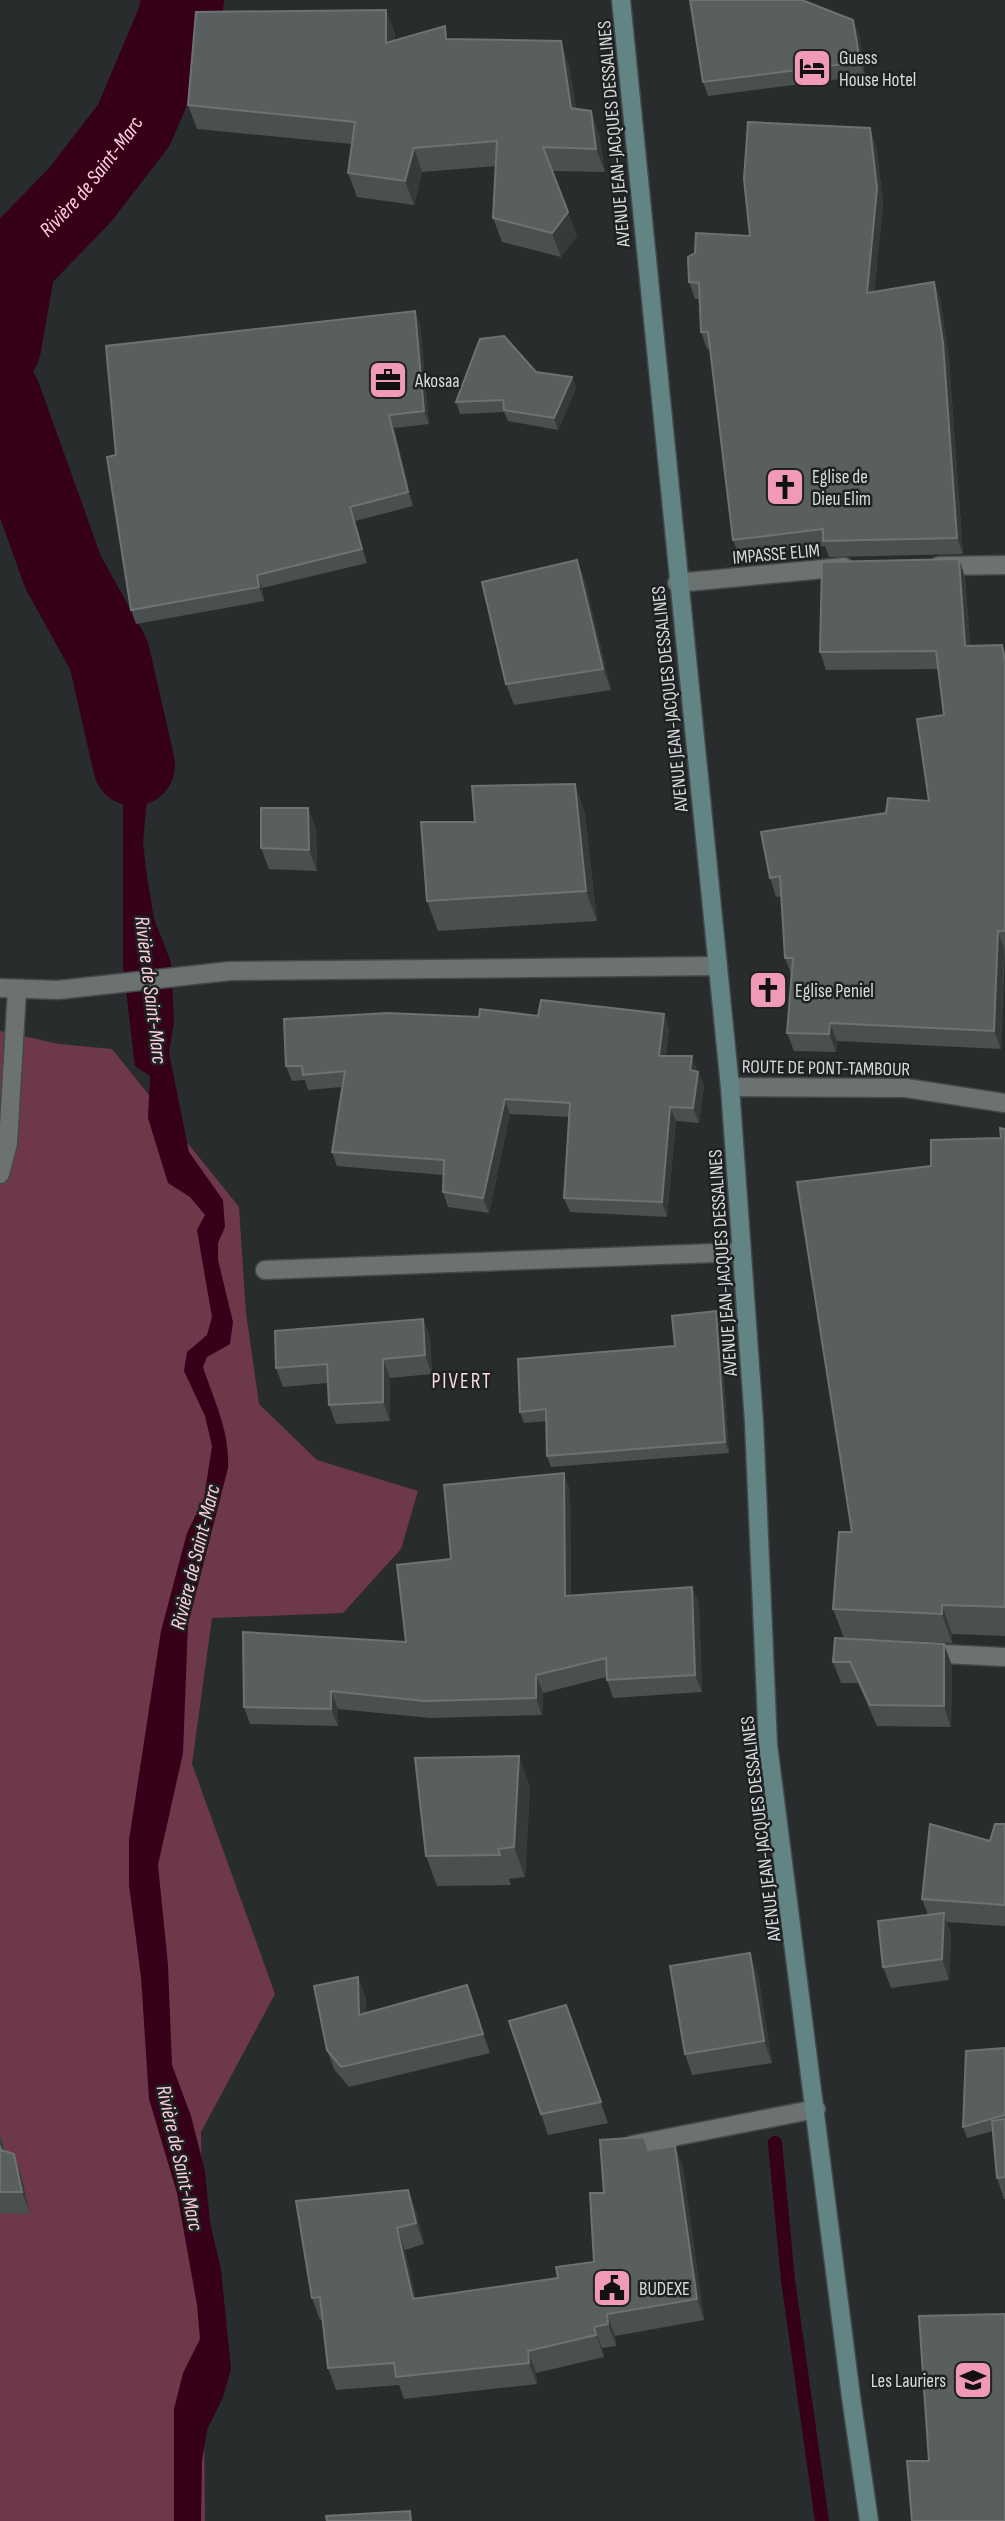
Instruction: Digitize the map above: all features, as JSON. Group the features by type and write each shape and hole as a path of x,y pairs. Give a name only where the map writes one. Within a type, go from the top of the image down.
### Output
{"street":[{"name":"AVENUE JEAN-JACQUES DESSALINES","path":"621,0 677,583 730,1087 754,1422 768,1745 816,2109 850,2397 869,2521"},
{"path":"927,566 1005,565"},
{"name":"IMPASSE ELIM","path":"677,583 861,567"},
{"path":"0,1174 8,1143 8,989 58,990 230,971 718,966"},
{"name":"ROUTE DE PONT-TAMBOUR","path":"730,1087 906,1088 1005,1102"},
{"path":"265,1270 741,1252"},
{"path":"900,1652 1005,1657"},
{"path":"632,2145 816,2109"}],"shaded area":[{"path":"0,1031 59,1044 112,1049 239,1207 246,1313 259,1404 317,1460 418,1491 401,1549 343,1613 212,1618 192,1764 275,1994 201,2132 205,2521 0,2521"}],"water":[{"path":"109,655 125,668 144,746 147,799 143,843 147,877 154,919 171,962 174,1022 169,1053 189,1152 223,1200 225,1227 218,1243 218,1260 233,1322 230,1344 207,1357 203,1367 224,1429 228,1468 188,1624 183,1753 158,1865 168,1965 172,2065 191,2116 205,2171 210,2222 221,2270 231,2369 223,2397 207,2430 202,2461 201,2521 174,2521 174,2409 183,2373 200,2339 197,2305 177,2193 149,2099 141,1977 129,1885 129,1840 161,1631 187,1533 204,1498 212,1446 205,1416 184,1371 187,1352 207,1335 212,1317 197,1230 205,1215 190,1197 168,1183 148,1118 150,1076 135,1066 123,966 123,770 108,670"}],"building":[{"path":"690,0 802,0 853,20 860,62 703,82"},
{"path":"386,10 386,43 445,26 446,39 561,41 571,108 591,111 596,149 543,147 568,212 552,233 493,218 497,141 414,148 405,181 348,173 355,122 188,105 196,12"},
{"path":"748,122 870,128 877,188 867,293 934,282 943,343 957,538 823,541 823,529 733,540 708,332 701,332 699,283 689,282 688,257 695,253 696,233 750,236 744,179"},
{"path":"415,311 424,411 389,415 408,492 350,507 362,549 257,575 259,587 131,610 107,457 116,455 106,346"},
{"path":"504,336 536,372 572,377 554,418 504,410 503,400 456,402 480,339"},
{"path":"959,559 965,646 1002,645 1005,662 1005,931 998,931 994,1031 830,1023 829,1034 787,1033 793,958 785,958 780,876 770,878 761,832 886,813 888,798 929,801 917,719 944,715 936,651 820,652 822,562"},
{"path":"577,560 603,669 506,684 482,582"},
{"path":"575,784 586,891 427,901 421,822 475,822 472,786"},
{"path":"261,808 308,808 309,850 261,848"},
{"path":"541,1000 664,1014 659,1056 692,1056 690,1070 698,1072 693,1108 670,1107 662,1202 564,1198 570,1103 505,1099 483,1198 443,1192 444,1160 332,1152 345,1071 303,1075 302,1066 286,1066 284,1019 388,1013 479,1017 480,1009 538,1016"},
{"path":"1000,1128 1005,1129 1005,1607 942,1605 942,1614 833,1609 839,1532 852,1532 797,1182 931,1166 931,1140 1001,1138"},
{"path":"716,1311 725,1442 547,1456 546,1409 520,1412 518,1359 675,1346 672,1316"},
{"path":"423,1319 425,1355 383,1359 383,1402 329,1405 327,1364 276,1368 275,1331"},
{"path":"564,1473 565,1596 692,1587 695,1675 607,1680 606,1658 536,1675 536,1698 424,1701 331,1691 331,1709 244,1707 243,1632 406,1642 397,1565 451,1559 444,1485"},
{"path":"835,1638 944,1644 944,1706 870,1705 850,1662 833,1662"},
{"path":"519,1756 514,1847 498,1849 500,1855 426,1856 415,1758"},
{"path":"930,1824 990,1841 995,1824 1005,1824 1005,1905 922,1899"},
{"path":"944,1913 942,1959 883,1967 878,1921"},
{"path":"750,1953 764,2041 685,2054 670,1966"},
{"path":"358,1977 359,2015 467,1985 483,2034 341,2067 327,2050 314,1986"},
{"path":"566,2005 601,2102 541,2114 509,2021"},
{"path":"1005,2048 1005,2115 963,2127 966,2051"},
{"path":"1005,2119 1005,2177 997,2178 992,2121"},
{"path":"644,2137 648,2150 675,2146 697,2299 607,2314 608,2324 594,2327 596,2335 528,2351 529,2363 396,2377 394,2363 328,2368 320,2297 312,2298 296,2201 408,2190 416,2223 397,2228 413,2299 558,2278 556,2267 594,2262 590,2193 604,2193 600,2140"},
{"path":"0,2146 1,2150 14,2154 22,2192 0,2192"},
{"path":"1005,2314 1005,2521 912,2521 907,2461 929,2461 919,2316"},
{"path":"410,2511 411,2521 327,2521 326,2516"}],"waterway":[{"name":"Rivière de Saint-Marc","path":"0,347 15,262 80,195 134,125 177,23 183,0"},
{"name":"Rivière de Saint-Marc","path":"0,396 63,572 109,655 134,765"},
{"path":"775,2143 788,2280 822,2521"}],"place":[{"name":"Guess House Hotel","path":"812,68"},
{"name":"Akosaa","path":"388,380"},
{"name":"Eglise de Dieu Elim","path":"785,487"},
{"name":"Eglise Peniel","path":"768,990"},
{"name":"BUDEXE","path":"612,2288"},
{"name":"Les Lauriers","path":"973,2380"}],"district":[{"name":"PIVERT","path":"462,1381"}]}
